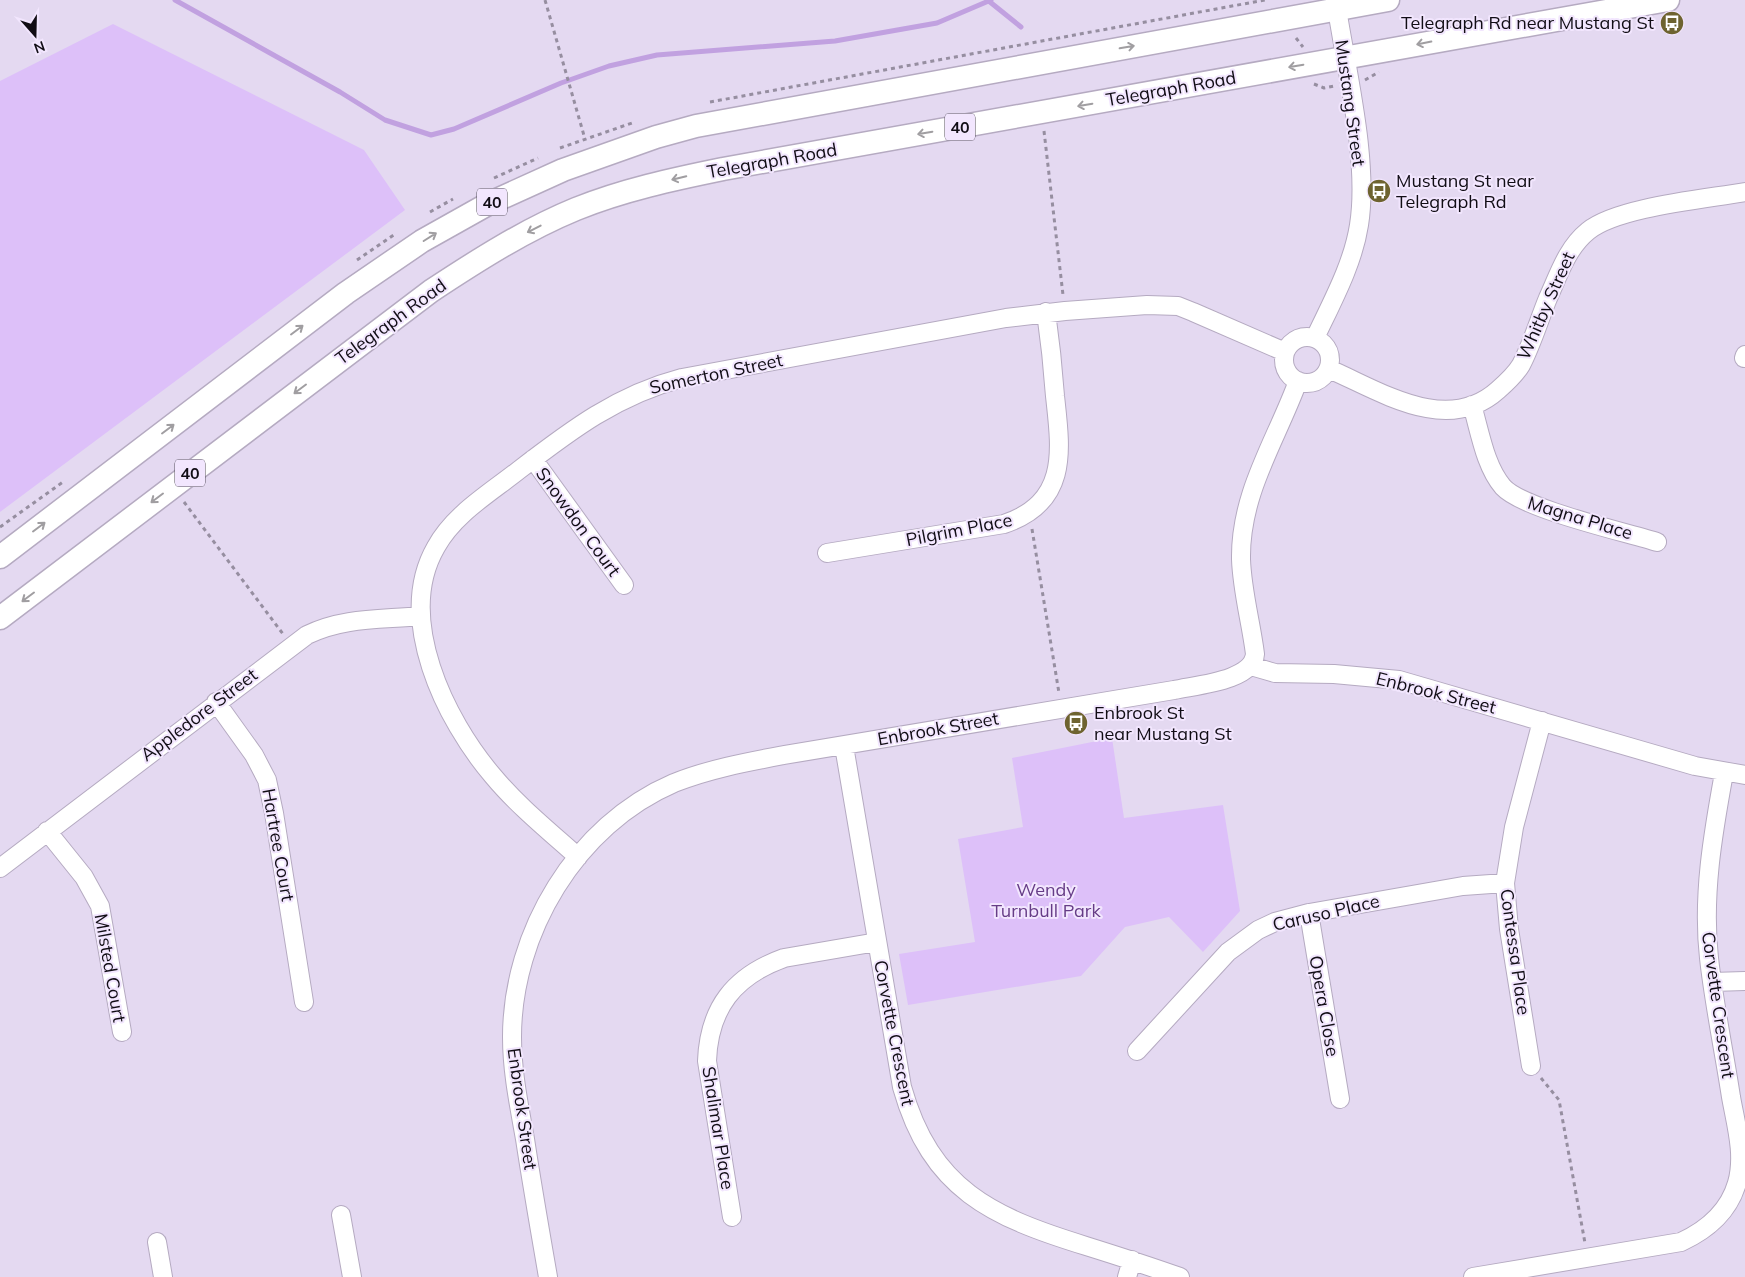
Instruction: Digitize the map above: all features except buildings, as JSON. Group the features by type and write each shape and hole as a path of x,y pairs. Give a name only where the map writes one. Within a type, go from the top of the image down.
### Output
{"main road":[{"name":"40","path":"0,557 385,265 488,204 563,170 656,137 696,126 1388,0"},
{"name":"Telegraph Road","path":"0,618 431,291 497,248 578,208 648,186 723,169 1668,0"}],"street":[{"name":"Mustang Street","path":"1315,338 1348,263 1355,242 1362,205 1359,152 1337,9"},
{"name":"Whitby Street","path":"1329,369 1396,399 1426,409 1448,410 1472,405 1493,395 1520,365 1569,251 1590,229 1603,221 1627,213 1745,192"},
{"name":"Somerton Street","path":"578,857 506,790 478,758 465,738 434,673 425,644 421,616 420,599 427,566 435,547 448,528 533,459 599,412 632,394 659,384 731,369 1046,312 1147,305 1178,306 1230,326 1285,352"},
{"name":"Pilgrim Place","path":"827,553 991,527 1026,514 1048,491 1058,470 1060,458 1046,312"},
{"path":"1301,337 1315,338 1327,347 1331,361 1329,369 1320,380 1306,383 1298,381 1292,378 1284,366 1285,352 1289,346 1301,337"},
{"path":"1251,666 1255,654 1241,559 1243,526 1247,504 1261,465 1298,381"},
{"name":"Magna Place","path":"1472,405 1493,470 1504,488 1512,495 1532,505 1657,542"},
{"name":"Snowdon Court","path":"533,459 624,585"},
{"name":"Appledore Street","path":"0,868 292,645 320,628 348,621 421,616"},
{"name":"Enbrook Street","path":"548,1277 513,1066 514,1012 517,985 533,933 554,890 578,857 611,823 655,793 674,784 744,763 1207,683 1240,674 1251,666 1275,673 1334,674 1399,680 1724,772 1745,775"},
{"name":"Hartree Court","path":"216,702 254,755 267,780 304,1002"},
{"name":"Contessa Place","path":"1531,1066 1509,929 1504,883 1514,827 1542,721"},
{"name":"Corvette Crescent","path":"844,746 906,1103 921,1138 942,1170 973,1198 1008,1219 1044,1233 1180,1277"},
{"name":"Corvette Crescent","path":"1473,1277 1681,1242 1696,1235 1712,1222 1733,1194 1739,1172 1739,1142 1712,982 1707,932 1708,893 1716,820 1724,772"},
{"name":"Milsted Court","path":"47,831 84,877 100,906 122,1032"},
{"name":"Caruso Place","path":"1137,1051 1228,952 1242,940 1275,922 1309,913 1463,886 1504,883"},
{"name":"Opera Close","path":"1309,913 1340,1099"},
{"name":"Shalimar Place","path":"732,1217 707,1061 714,1018 734,988 746,977 770,963 784,958 877,942"},
{"path":"1712,982 1745,981"},
{"path":"341,1215 352,1277"},
{"path":"157,1242 163,1277"},
{"path":"1127,1277 1132,1260"}],"path":[{"path":"545,0 585,139"},
{"path":"1044,131 1065,310"},
{"path":"184,502 292,645"},
{"path":"1026,514 1031,524 1062,708"},
{"path":"1531,1066 1559,1100 1587,1258"}],"green space":[{"path":"113,24 364,150 405,210 0,512 0,81"},
{"name":"Wendy Turnbull Park","path":"1112,738 1124,818 1223,805 1240,911 1203,952 1169,917 1125,927 1081,976 908,1005 899,954 975,942 958,839 1023,827 1012,758"}],"waterway":[{"path":"175,0 340,92 385,120 431,135 454,129 561,83 609,66 657,55 835,41 937,23 991,0"},
{"path":"990,2 1021,27"}],"place":[{"name":"Telegraph Rd near Mustang St","path":"1672,23"},
{"name":"Mustang St near Telegraph Rd","path":"1379,191"},
{"name":"Enbrook St near Mustang St","path":"1076,723"}]}
